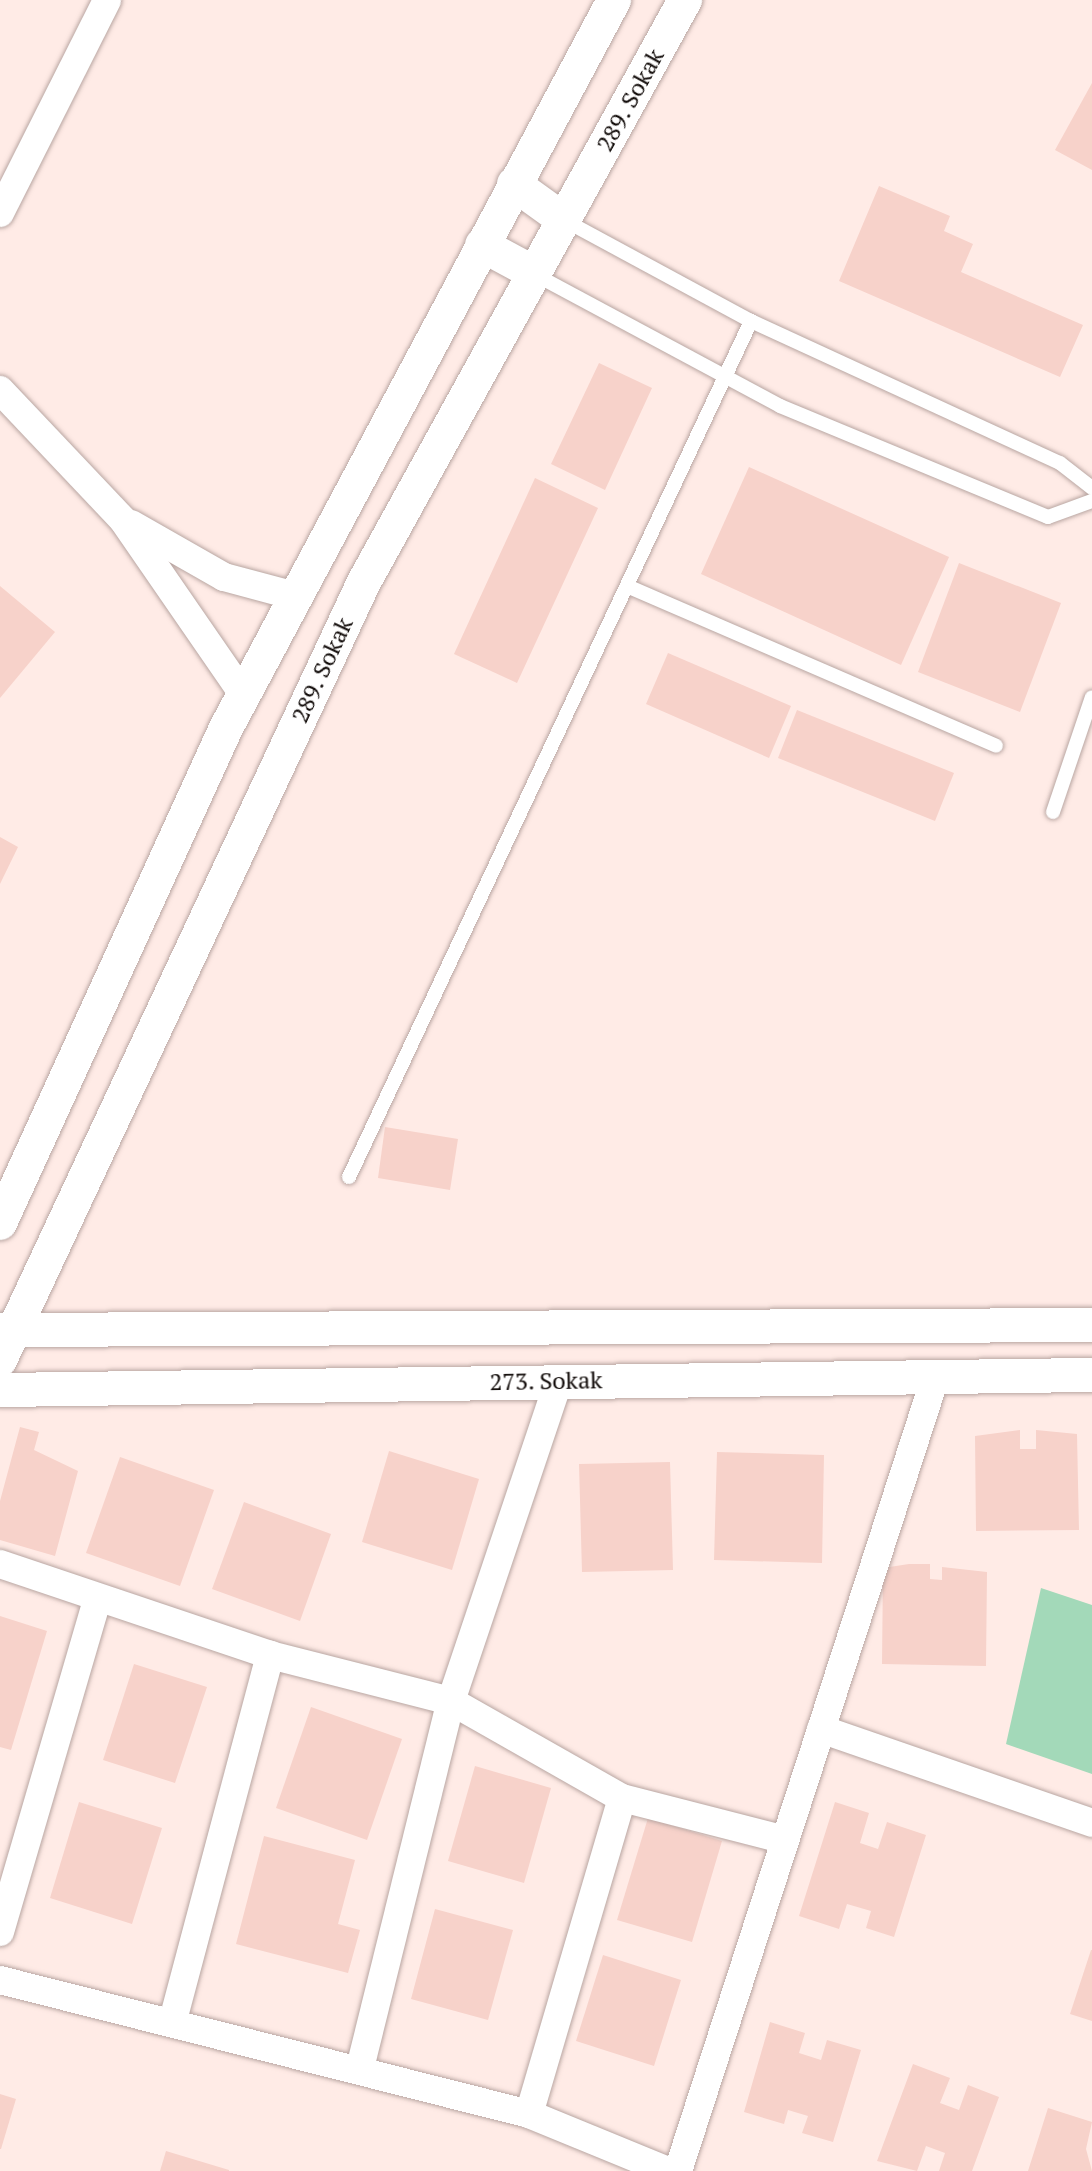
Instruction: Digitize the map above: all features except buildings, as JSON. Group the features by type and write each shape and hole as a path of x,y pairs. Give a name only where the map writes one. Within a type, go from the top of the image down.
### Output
{"street":[{"path":"0,213 107,0"},
{"path":"0,1223 243,694 614,0"},
{"name":"289. Sokak","path":"3,1340 364,582 685,0"},
{"path":"514,184 564,220"},
{"path":"482,245 534,273"},
{"path":"0,390 123,520 243,694"},
{"path":"123,520 224,577 295,596"},
{"path":"3,1340 1092,1325"},
{"path":"678,2171 936,1375"},
{"name":"273. Sokak","path":"0,1390 1092,1375"},
{"path":"360,2068 451,1701 559,1381"},
{"path":"0,1564 97,1600 270,1655 451,1701 622,1798 785,1840"},
{"path":"0,1932 97,1600"},
{"path":"173,2020 270,1655"},
{"path":"821,1729 1092,1823"},
{"path":"529,2114 622,1798"},
{"path":"0,1980 173,2020 529,2114 668,2171"}],"lane":[{"path":"564,220 751,321 1060,463 1092,488"},
{"path":"534,273 780,406 1048,517 1092,501"},
{"path":"349,1177 627,586 730,377 751,321"},
{"path":"627,586 996,746"},
{"path":"1053,812 1092,697"}],"green space":[{"path":"1041,1588 1092,1605 1092,1774 1006,1744"}]}
